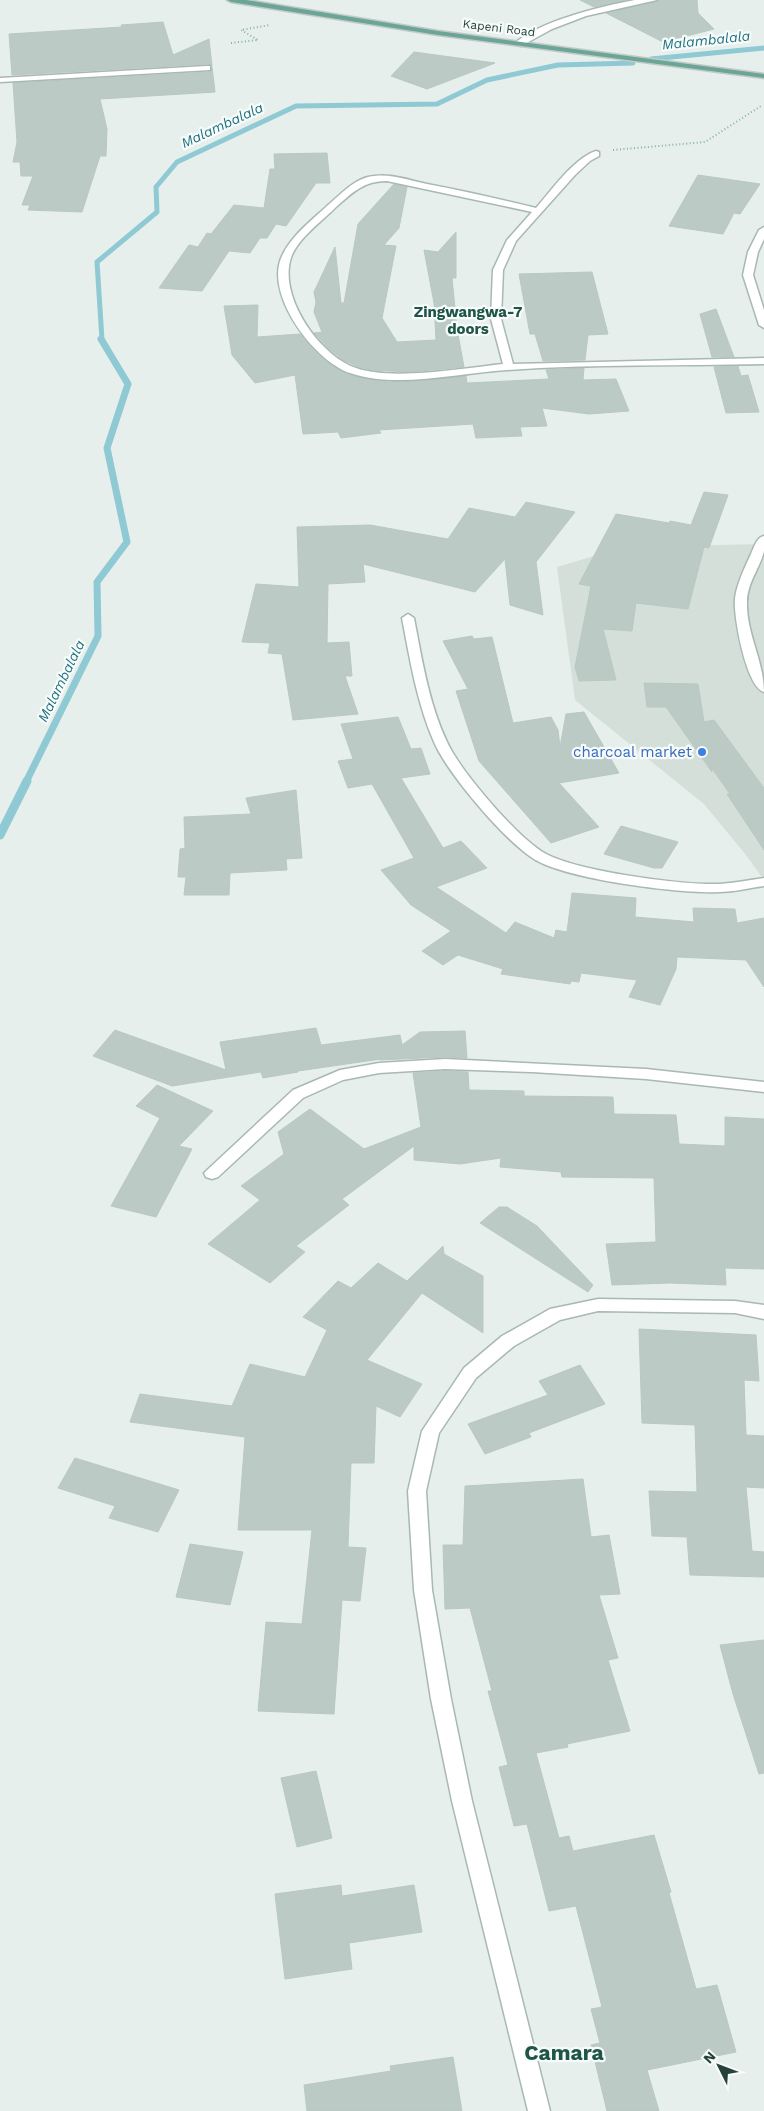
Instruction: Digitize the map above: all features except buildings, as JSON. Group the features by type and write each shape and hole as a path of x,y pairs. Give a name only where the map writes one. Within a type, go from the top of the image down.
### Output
{"main road":[{"name":"Kapeni Road","path":"231,0 428,32 764,76"}],"street":[{"path":"518,44 537,32 568,20 653,0"},
{"path":"0,80 207,68"},
{"path":"509,367 496,319 498,270 512,240 572,173 596,154"},
{"path":"538,211 387,178 374,178 362,181 292,246 282,271 284,289 294,313 322,351 337,364 378,376 509,367 764,361"},
{"path":"764,230 753,252 748,275 764,325"},
{"path":"764,539 756,554 741,600 747,640 758,678 764,688"},
{"path":"408,618 421,684 441,742 468,784 512,832 537,855 576,870 681,887 720,888 764,882"},
{"path":"212,1173 298,1094 340,1075 379,1068 445,1064 532,1067 646,1074 764,1087"},
{"path":"539,2111 462,1802 441,1699 423,1590 417,1491 431,1431 470,1373 508,1341 556,1314 598,1305 735,1307 764,1312"}],"path":[{"path":"232,43 258,40 241,30 273,25"},
{"path":"596,154 617,149 705,142 761,106"}],"shaded area":[{"name":"charcoal market","path":"764,544 764,880 704,804 575,700 557,567 624,547"}],"waterway":[{"name":"Malambalala","path":"651,59 764,48"},
{"name":"Malambalala","path":"102,340 97,262 157,212 156,187 177,162 296,106 437,104 487,80 558,65 633,63"},
{"name":"Malambalala","path":"26,782 98,636 97,582 127,542 107,448 128,384 101,339"},
{"name":"Malambalala","path":"0,835 27,781"}],"place":[{"name":"charcoal market","path":"702,752"}],"district":[{"name":"Zingwangwa-7 doors","path":"468,320"},
{"name":"Camara","path":"564,2053"}]}
